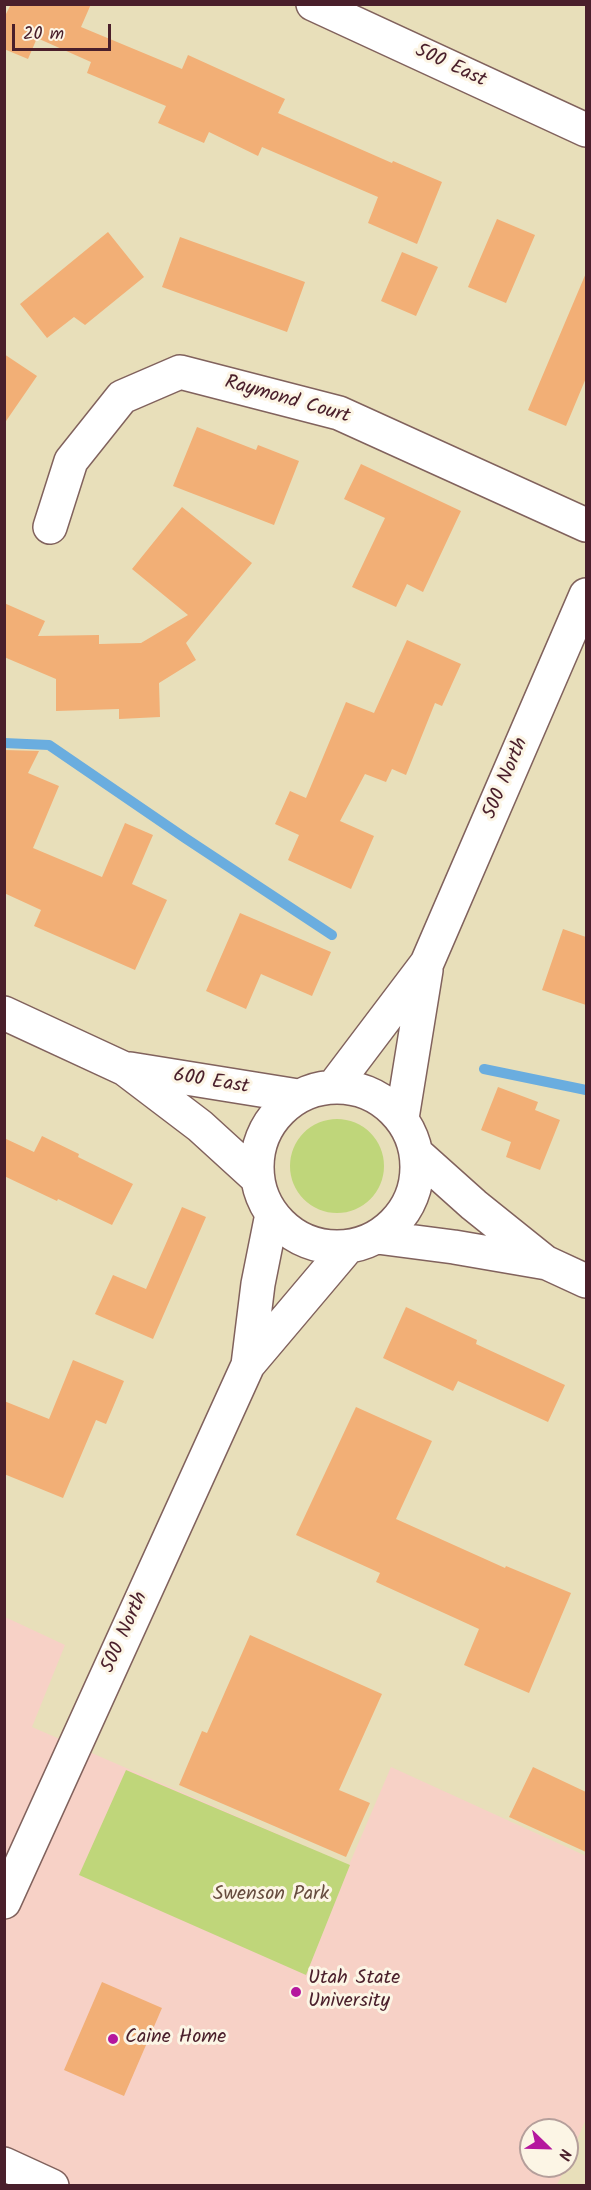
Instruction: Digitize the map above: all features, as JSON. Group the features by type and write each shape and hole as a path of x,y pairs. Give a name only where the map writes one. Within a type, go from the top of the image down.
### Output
{"street":[{"name":"500 East","path":"313,4 586,130"},
{"name":"Raymond Court","path":"50,527 71,461 122,397 180,372 339,413 586,525"},
{"name":"500 North","path":"402,1118 428,963 586,596"},
{"name":"500 North","path":"334,1086 428,963"},
{"name":"600 East","path":"4,1013 125,1069 200,1126 257,1178"},
{"name":"600 East","path":"125,1069 298,1096"},
{"path":"334,1086 353,1087 380,1098 402,1118 412,1135 417,1154 417,1181 405,1211 393,1226 377,1238 346,1249 308,1243 285,1228 272,1214 257,1178 257,1159 261,1140 274,1116 298,1096 315,1089 334,1086"},
{"path":"417,1154 474,1205 546,1263"},
{"name":"500 North","path":"248,1365 258,1284 272,1214"},
{"path":"377,1238 454,1247 546,1263 586,1281"},
{"name":"500 North","path":"4,1902 248,1365 346,1249"},
{"path":"4,2164 52,2186"}],"shaded area":[{"name":"Utah State University","path":"5,1617 65,1645 32,1727 349,1865 391,1767 586,1856 586,2119 579,2135 579,2118 519,2118 519,2178 560,2178 557,2185 5,2186"}],"green space":[{"path":"337,1119 355,1122 371,1132 381,1148 384,1166 381,1184 371,1200 355,1210 337,1213 319,1210 303,1200 293,1184 290,1166 293,1148 303,1132 319,1122"},
{"name":"Swenson Park","path":"126,1770 350,1865 306,1975 79,1875"}],"building":[{"path":"11,4 91,4 81,27 182,69 188,55 285,99 278,113 392,163 393,161 442,182 417,244 368,223 378,197 262,147 258,156 209,132 204,143 158,123 166,106 87,73 91,62 37,38 28,59 4,49 4,18"},
{"path":"497,219 535,235 506,303 468,287"},
{"path":"108,232 144,277 85,325 74,317 47,338 20,304"},
{"path":"180,237 305,282 287,332 162,287"},
{"path":"402,252 438,267 416,316 381,301"},
{"path":"586,273 586,378 566,426 528,410"},
{"path":"4,354 37,376 4,424"},
{"path":"197,427 256,450 258,445 299,461 274,525 173,486"},
{"path":"361,464 461,511 423,592 407,584 396,607 352,587 385,518 344,499"},
{"path":"182,507 252,563 186,643 196,660 159,683 160,717 119,719 119,709 56,711 56,679 4,657 4,603 45,621 38,636 99,635 99,644 141,643 188,615 132,569"},
{"path":"407,640 461,664 442,706 435,703 406,775 392,769 386,782 365,774 340,821 374,836 351,889 288,860 299,835 275,824 290,791 306,798 346,702 374,713"},
{"path":"4,750 39,751 28,773 59,786 33,848 102,877 125,823 153,835 132,884 167,900 135,970 34,926 41,910 4,893"},
{"path":"240,913 331,952 312,996 261,974 246,1009 206,991"},
{"path":"563,929 586,937 586,1005 542,990"},
{"path":"498,1087 538,1102 535,1110 560,1120 540,1170 506,1157 511,1142 481,1130"},
{"path":"42,1136 133,1184 112,1225 4,1176 4,1138 34,1152"},
{"path":"182,1207 206,1217 153,1339 95,1314 113,1275 146,1289"},
{"path":"406,1307 477,1340 476,1344 565,1385 548,1422 458,1381 453,1391 383,1358"},
{"path":"73,1360 124,1381 106,1424 96,1420 63,1498 4,1474 4,1401 49,1419"},
{"path":"356,1407 432,1441 396,1519 505,1568 506,1566 571,1593 529,1693 464,1665 479,1629 376,1582 380,1573 296,1535"},
{"path":"250,1635 382,1694 339,1790 370,1803 346,1857 179,1785 202,1731 207,1733"},
{"path":"533,1767 586,1792 586,1852 509,1817"},
{"name":"Caine Home","path":"102,1982 162,2008 124,2096 64,2070"}],"waterway":[{"path":"4,743 49,745 332,935"},
{"path":"484,1069 586,1090"}],"place":[{"name":"Utah State University","path":"296,1992"},
{"name":"Caine Home","path":"113,2039"}]}
